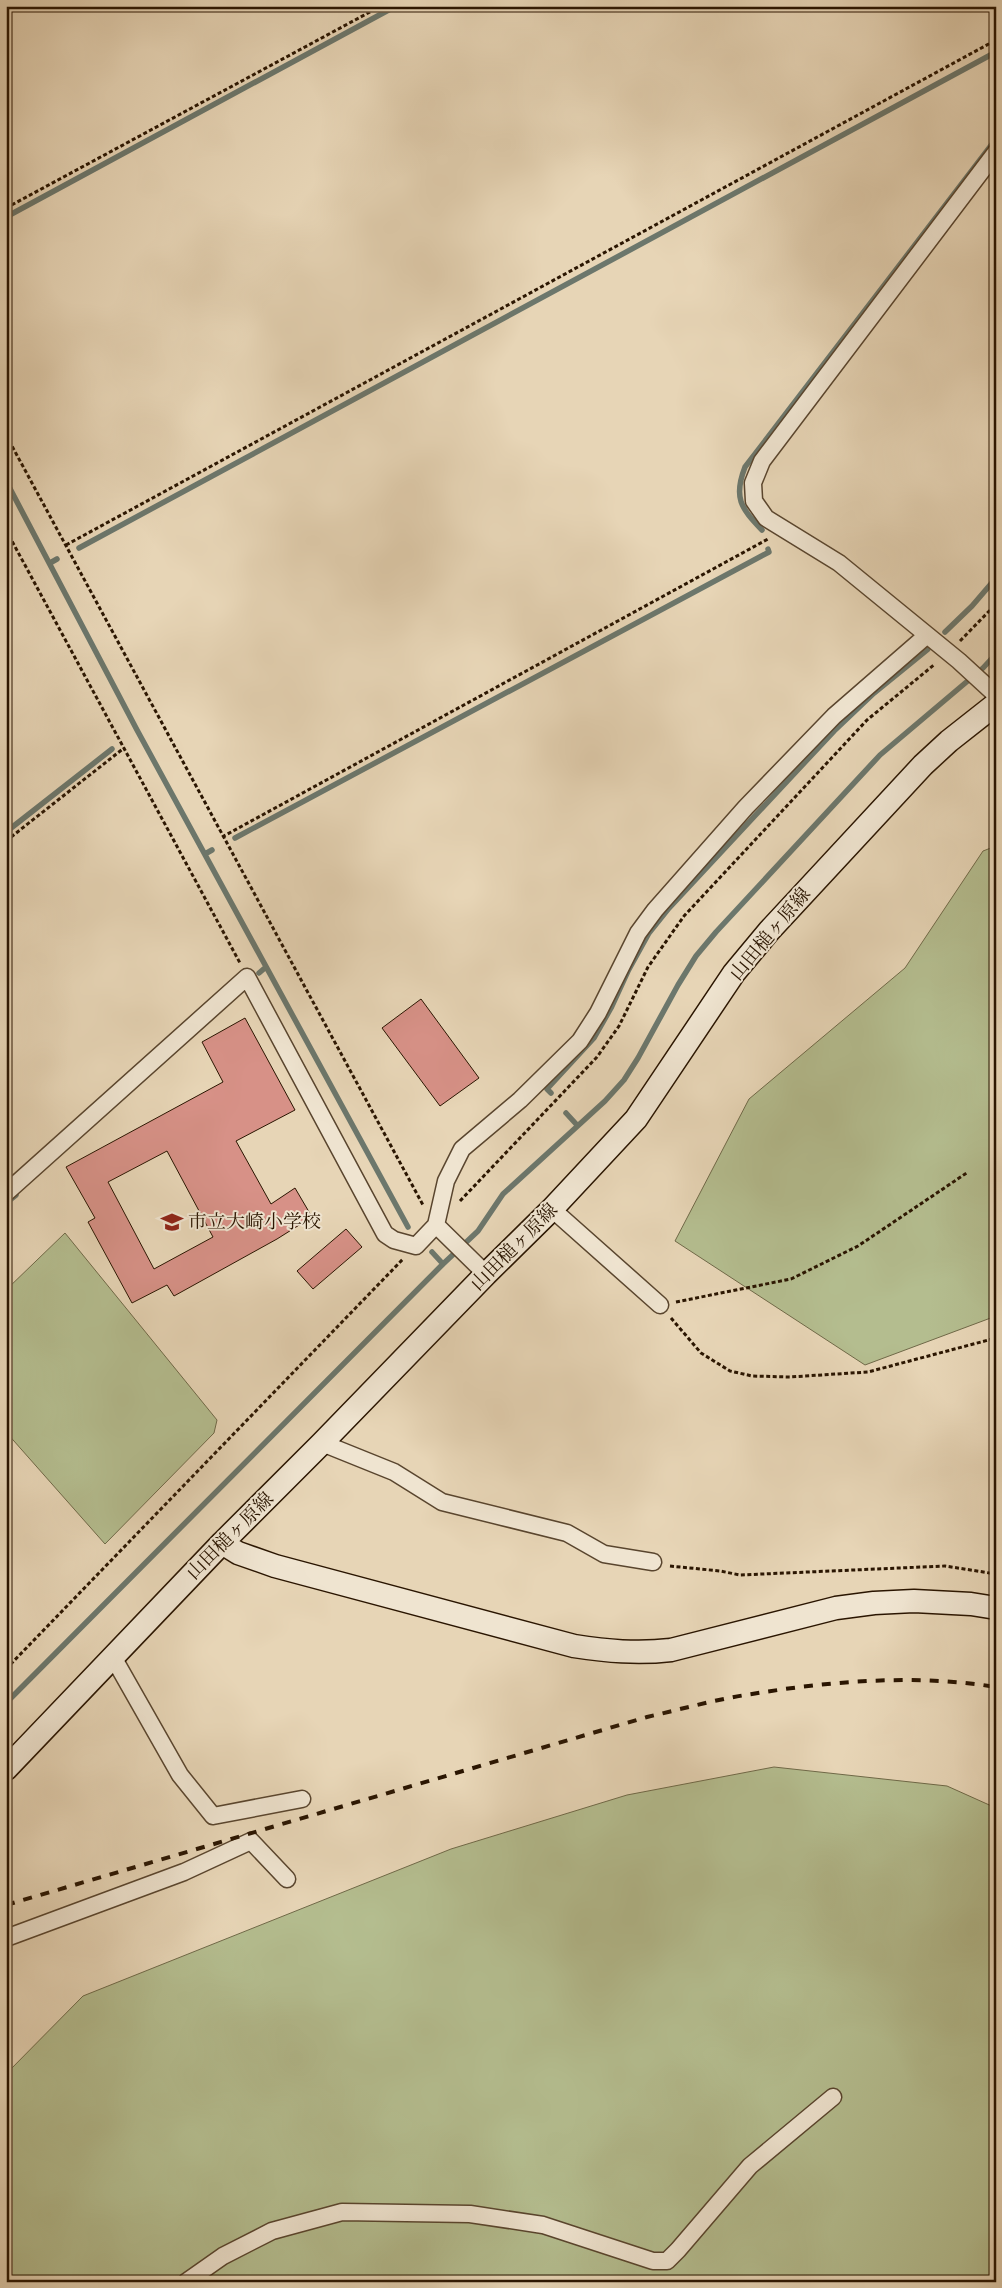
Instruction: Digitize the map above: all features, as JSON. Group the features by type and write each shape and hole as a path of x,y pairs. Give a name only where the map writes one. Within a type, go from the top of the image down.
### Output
{"main road":[{"name":"山田槌ヶ原線","path":"6,1769 222,1543 552,1209 636,1119 734,974 769,930 923,765 994,697"},
{"path":"222,1543 238,1552 275,1566 574,1646 616,1652 671,1650 836,1608 874,1603 914,1601 971,1604 996,1608"}],"street":[{"path":"994,697 954,657 839,563 766,518 754,501 753,482 762,461 996,152"},
{"path":"441,1230 446,1182 462,1149 520,1100 580,1041 598,1013 638,933 655,910 746,808 834,716 926,636"},
{"path":"6,1193 247,977 385,1234 394,1240 416,1246 441,1230"},
{"path":"552,1209 660,1306"},
{"path":"441,1230 486,1274"},
{"path":"322,1443 394,1472 442,1502 567,1533 604,1554 653,1562"},
{"path":"113,1657 180,1775 213,1816 302,1799"},
{"path":"6,1938 184,1872 251,1841 287,1879"},
{"path":"186,2282 223,2256 272,2231 342,2212 470,2214 524,2222 543,2225 654,2261 667,2261 750,2166 833,2097"}],"path":[{"path":"6,208 380,6"},
{"path":"66,545 996,40"},
{"path":"6,435 222,837 441,1230 597,1057 619,1026 648,967 684,916 861,726 954,657 996,604"},
{"path":"6,530 247,977"},
{"path":"222,837 785,530"},
{"path":"6,842 124,748"},
{"path":"968,1172 858,1246 791,1279 660,1306 701,1353 730,1370 752,1376 790,1377 868,1372 996,1338"},
{"path":"6,1669 416,1246"},
{"path":"653,1562 657,1566 720,1571 740,1575 945,1566 996,1574"}],"green space":[{"path":"996,846 996,1316 865,1365 675,1241 749,1099 905,968 983,851"},
{"path":"65,1233 217,1420 214,1433 105,1544 6,1432 6,1290"},
{"path":"774,1767 947,1786 996,1808 996,2282 6,2282 6,2074 83,1996 451,1849 627,1795"}],"building":[{"path":"421,999 479,1078 440,1106 382,1028"},
{"path":"245,1018 295,1110 236,1141 271,1204 295,1188 312,1217 277,1239 174,1296 167,1285 132,1303 88,1222 95,1218 66,1167 223,1082 202,1042","holes":["167,1151 213,1237 154,1269 108,1182"]},
{"path":"346,1229 362,1247 313,1289 297,1271"}],"waterway":[{"path":"6,217 396,6"},
{"path":"79,548 996,52"},
{"path":"762,530 744,509 741,502 741,478 745,467 996,139"},
{"path":"6,481 137,730 408,1227"},
{"path":"235,838 769,552 768,549"},
{"path":"50,563 57,559"},
{"path":"945,632 972,606 996,578"},
{"path":"551,1093 547,1089 594,1038 649,933 669,908 834,731 874,693 928,649"},
{"path":"6,1703 478,1231 503,1194 605,1101 624,1080 696,956 716,932 880,755 983,668 996,654"},
{"path":"6,832 112,749"},
{"path":"205,854 212,850"},
{"path":"259,973 266,967"},
{"path":"566,1113 577,1125"},
{"path":"6,1203 16,1195"},
{"path":"432,1252 443,1264"}],"railway":[{"path":"6,1905 647,1717 713,1701 782,1689 874,1681 935,1681 996,1687"}],"place":[{"name":"市立大崎小学校","path":"172,1222"}]}
